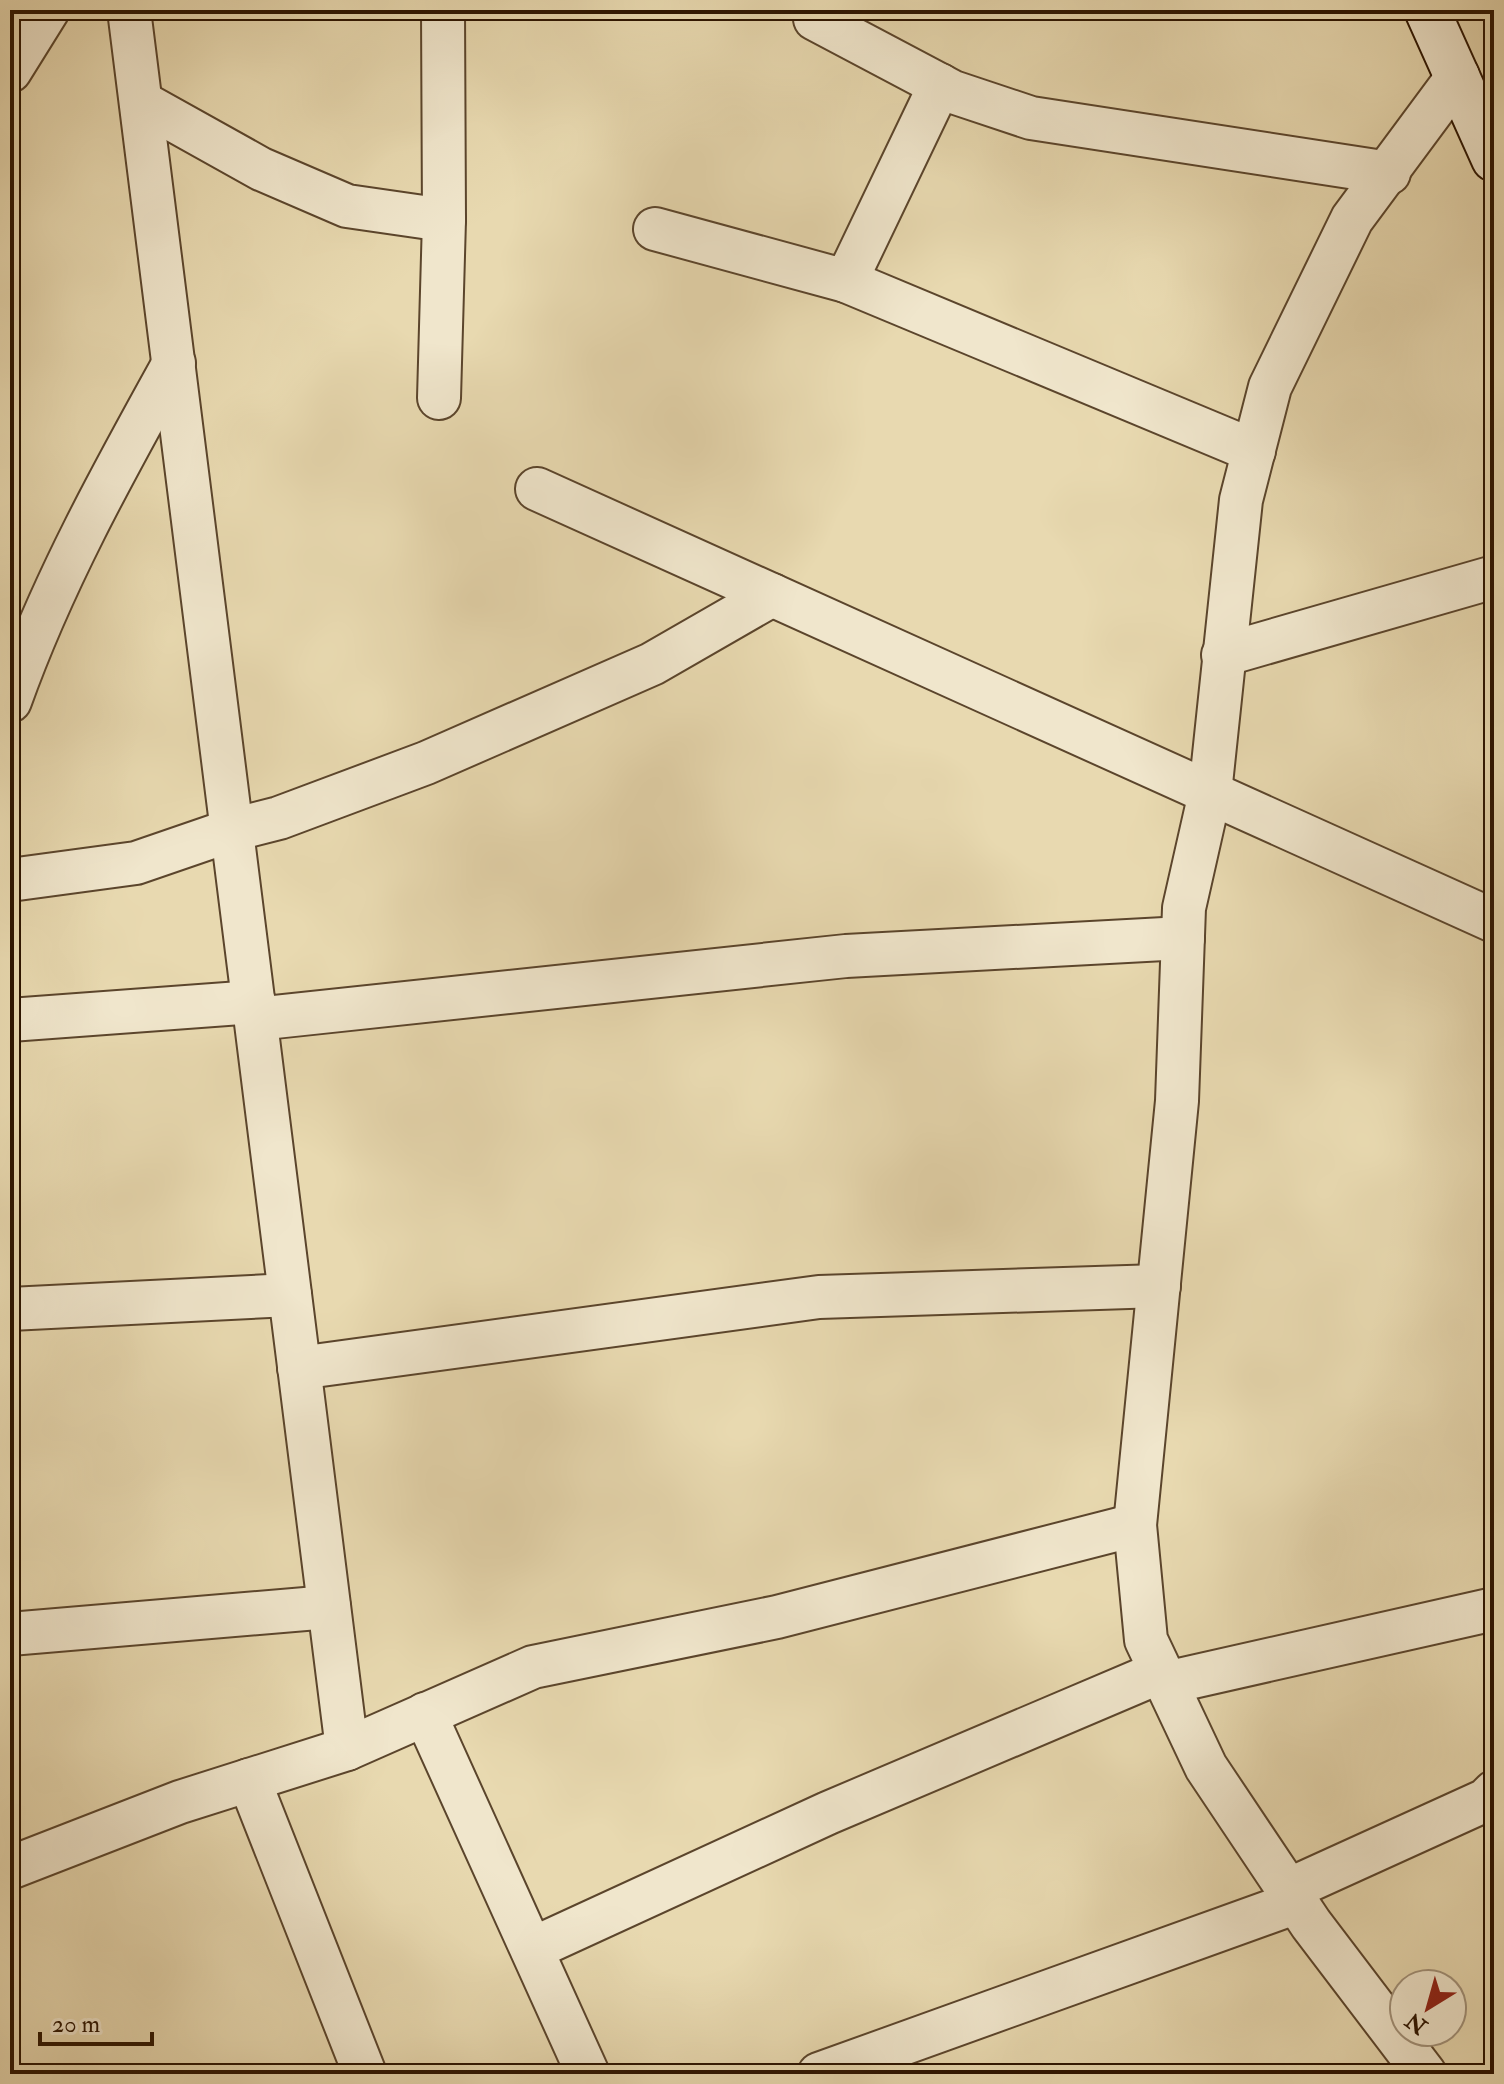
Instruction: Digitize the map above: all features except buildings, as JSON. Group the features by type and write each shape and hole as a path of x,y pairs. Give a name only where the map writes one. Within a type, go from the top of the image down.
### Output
{"main road":[{"path":"1427,10 1494,159"}],"street":[{"path":"10,71 48,10"},
{"path":"129,10 347,1749"},
{"path":"439,398 444,220 443,10"},
{"path":"815,19 940,85 1031,118 1389,173"},
{"path":"1425,2074 1292,1896 1206,1767 1146,1640 1135,1525 1177,1101 1184,908 1210,793 1241,500 1270,387 1352,219 1458,76"},
{"path":"846,281 940,85"},
{"path":"141,102 261,169 347,206 444,220"},
{"path":"655,229 846,281 1254,451"},
{"path":"10,701 34,632 113,472 174,363"},
{"path":"537,489 1494,921"},
{"path":"1223,655 1494,577"},
{"path":"10,880 136,863 232,830 279,818 440,757 652,664 772,595"},
{"path":"10,1020 255,1010 846,956 1183,938"},
{"path":"299,1368 819,1297 1159,1286"},
{"path":"10,1309 290,1295"},
{"path":"10,1868 180,1802 347,1749 533,1667 777,1617 1135,1525"},
{"path":"10,1634 329,1607"},
{"path":"532,1949 828,1813 1163,1677 1494,1609"},
{"path":"425,1714 588,2074"},
{"path":"249,1780 365,2074"},
{"path":"819,2074 1292,1896 1486,1800 1494,1792"}]}
